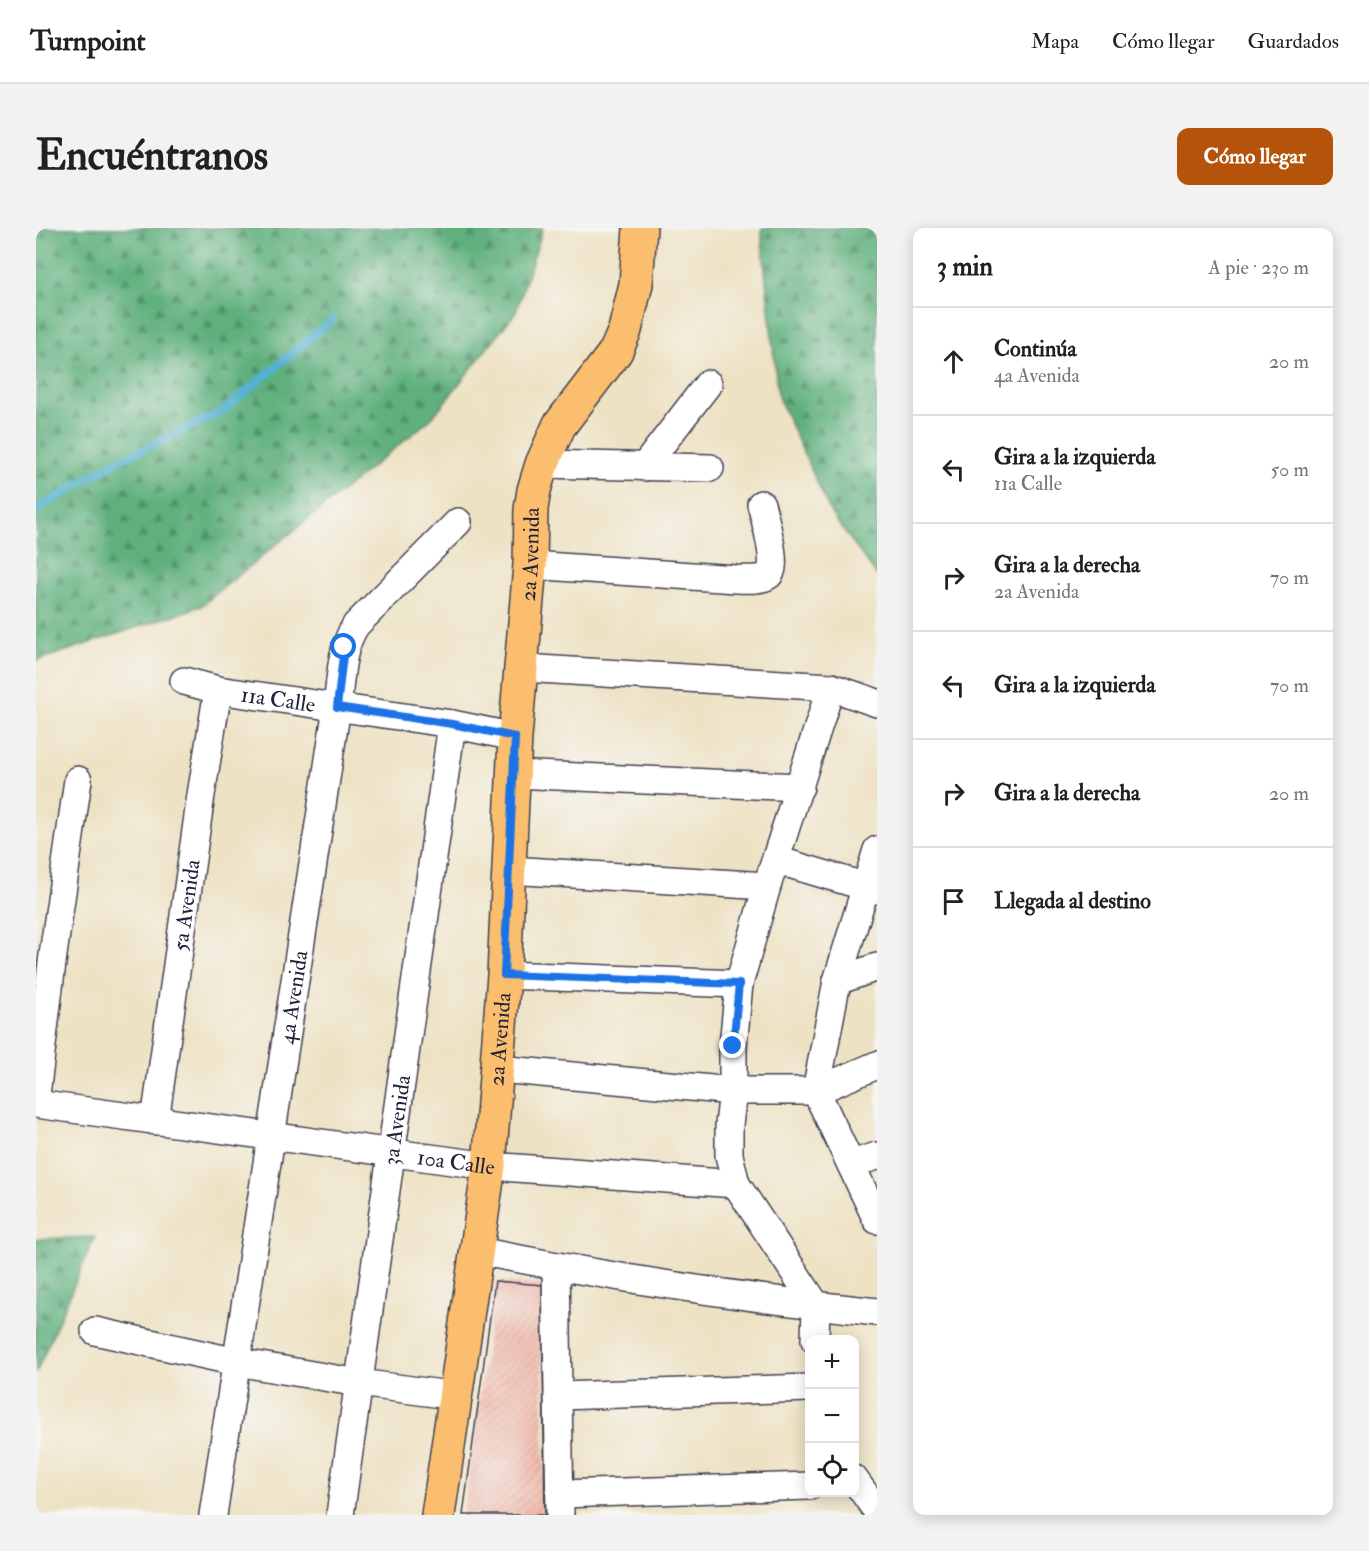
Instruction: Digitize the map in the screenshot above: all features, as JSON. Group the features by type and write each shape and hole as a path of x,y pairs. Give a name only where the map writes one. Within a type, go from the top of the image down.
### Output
{"main road":[{"name":"2a Avenida","path":"438,1515 489,1166 504,975 515,737 523,668 534,490 542,464 559,426 616,351 625,330 636,285 640,228"}],"street":[{"path":"644,468 708,384"},
{"path":"542,464 711,468"},
{"path":"530,565 736,579 760,578 771,571 771,544 761,504"},
{"name":"4a Avenida","path":"213,1515 337,707 344,647 356,625 458,522"},
{"path":"523,668 831,687 877,703"},
{"name":"11a Calle","path":"184,681 218,690 452,724 515,737"},
{"path":"815,1335 816,1305 736,1184 729,1155 729,1125 739,984 767,886 831,687"},
{"name":"5a Avenida","path":"154,1121 218,690"},
{"name":"3a Avenida","path":"340,1515 452,724"},
{"path":"513,774 800,787"},
{"path":"36,1095 78,780"},
{"path":"877,850 871,888 837,981 816,1091 877,1220"},
{"path":"776,860 871,888"},
{"path":"509,870 767,886"},
{"path":"837,981 877,967"},
{"path":"504,975 739,984"},
{"path":"498,1069 733,1091 816,1091 877,1065"},
{"name":"10a Calle","path":"36,1104 489,1166 736,1184"},
{"path":"851,1164 877,1156"},
{"path":"478,1251 556,1266 877,1312"},
{"path":"556,1266 560,1505 805,1486"},
{"path":"95,1331 237,1362 359,1383 457,1396"},
{"path":"558,1396 805,1388"},
{"path":"859,1486 877,1511"}],"green space":[{"path":"36,228 543,228 516,312 432,418 201,606 36,661"},
{"path":"762,228 877,228 877,576 831,513 778,397"},
{"path":"95,1237 36,1373 36,1239"}],"building":[{"path":"495,1281 542,1285 545,1515 463,1515"}],"waterway":[{"path":"36,510 114,463 223,411 333,319"}],"route":[{"path":"344,647 337,707 452,724 515,737 504,975 739,984 733,1046"}]}
